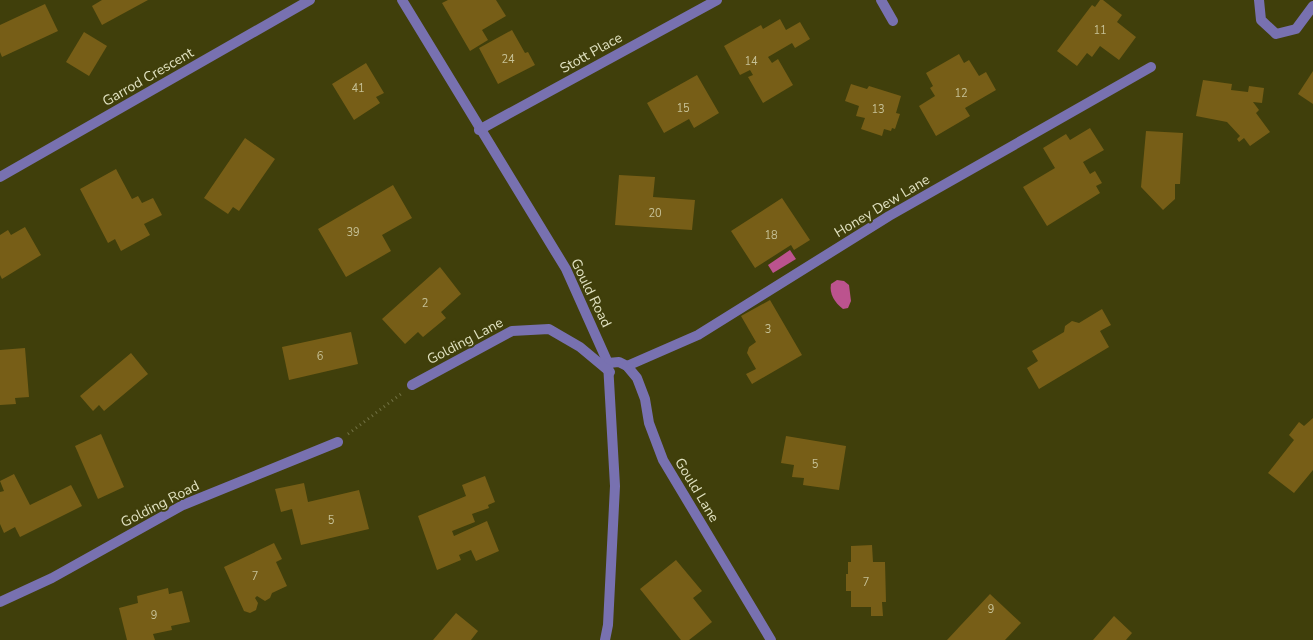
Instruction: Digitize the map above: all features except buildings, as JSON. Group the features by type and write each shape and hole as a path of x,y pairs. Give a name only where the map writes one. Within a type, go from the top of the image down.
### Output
{"street":[{"name":"Garrod Crescent","path":"1,175 310,0"},
{"name":"Gould Road","path":"402,0 479,130 566,269 609,367 615,486 608,625 605,640"},
{"name":"Stott Place","path":"479,130 717,0"},
{"path":"880,0 893,22"},
{"path":"1259,0 1261,20 1276,34 1296,29 1313,6"},
{"name":"Honey Dew Lane","path":"627,366 698,335 889,216 1151,67"},
{"name":"Golding Lane","path":"412,385 512,330 550,329 609,367"},
{"path":"609,367 619,362 627,366"},
{"name":"Gould Lane","path":"627,366 637,378 649,424 663,460 771,640"},
{"name":"Golding Road","path":"0,602 52,578 183,504 338,442"}],"path":[{"path":"338,442 412,385"}],"shaded area":[{"path":"790,250 796,259 773,273 768,265"},
{"path":"837,280 844,281 849,285 851,301 848,308 843,309 837,304 832,295 831,284"}]}
